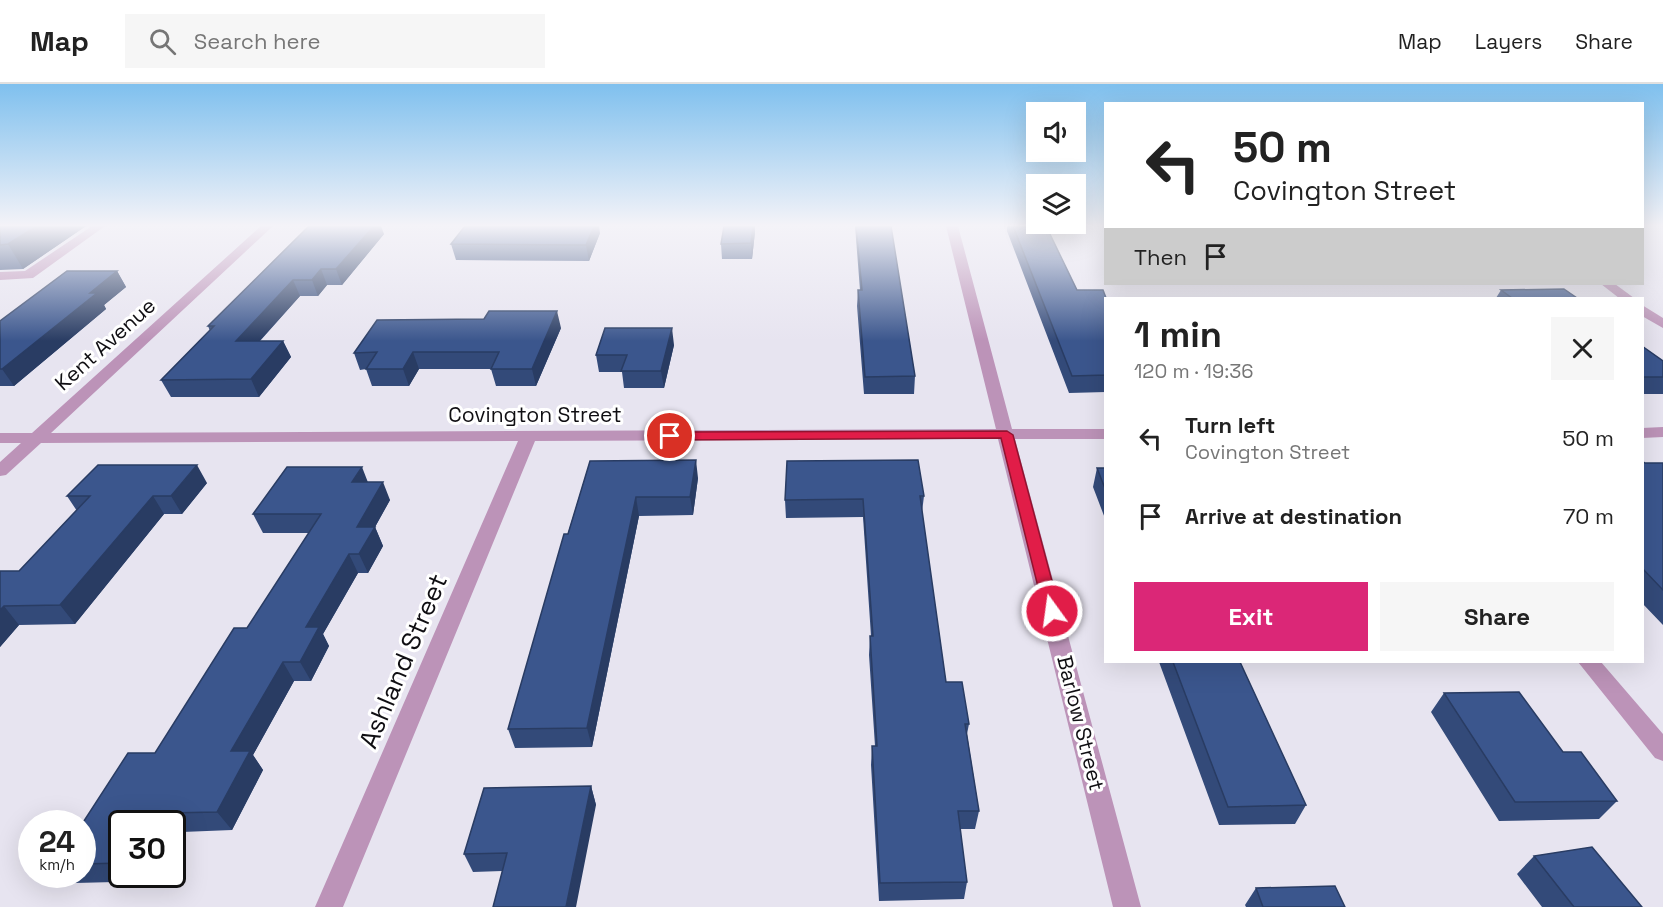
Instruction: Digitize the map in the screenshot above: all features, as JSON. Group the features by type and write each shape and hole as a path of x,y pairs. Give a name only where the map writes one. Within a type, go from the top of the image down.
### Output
{"street":[{"path":"0,276 28,275 43,264"},
{"name":"Kent Avenue","path":"0,471 225,264"},
{"name":"Barlow Street","path":"962,264 1127,907"},
{"path":"1608,285 1626,297"},
{"path":"1644,310 1663,324"},
{"path":"1644,432 1663,432"},
{"name":"Covington Street","path":"0,438 1104,434"},
{"name":"Ashland Street","path":"329,907 529,436"},
{"path":"1591,663 1663,751"}],"building":[{"path":"270,264 340,264 336,269 321,269 312,280 293,280 236,341 283,341 251,379 161,380 214,326 208,326"},
{"path":"860,264 897,264 915,376 865,377 858,290 862,290"},
{"path":"1028,264 1065,264 1077,290 1103,290 1106,297 1104,375 1072,376"},
{"path":"67,271 117,271 90,293 97,293 0,369 0,321"},
{"path":"1564,289 1576,297 1511,297 1501,290"},
{"path":"489,311 557,311 532,369 491,369 499,352 413,352 403,369 366,369 377,352 354,353 377,320 484,319"},
{"path":"605,328 672,328 661,371 621,371 627,355 596,355"},
{"path":"1644,347 1663,361 1663,377 1644,377"},
{"path":"696,460 690,497 636,497 587,728 508,729 564,534 568,534 590,461"},
{"path":"918,460 924,496 920,496 946,682 962,682 969,724 965,724 979,811 958,811 967,882 880,883 872,746 877,746 870,636 873,636 863,499 785,500 787,461"},
{"path":"1644,462 1663,463 1663,590 1644,570"},
{"path":"98,465 197,465 171,496 153,496 60,605 4,606 0,610 0,571 19,571 90,496 67,496"},
{"path":"287,467 362,467 352,482 383,482 357,527 375,527 359,554 349,554 306,627 319,627 300,662 283,662 231,751 250,751 217,812 108,810 108,863 96,864 96,810 91,810 128,753 155,753 234,628 247,628 321,514 253,514"},
{"path":"1097,468 1104,468 1104,486"},
{"path":"1173,663 1240,663 1306,805 1228,807"},
{"path":"1519,692 1563,752 1581,752 1617,801 1515,802 1444,693"},
{"path":"591,786 566,907 493,907 507,853 464,854 484,788"},
{"path":"1592,847 1642,907 1574,907 1534,856"},
{"path":"1335,886 1345,907 1263,907 1256,888"}],"route":[{"path":"670,436 1007,435 1052,611"}]}
